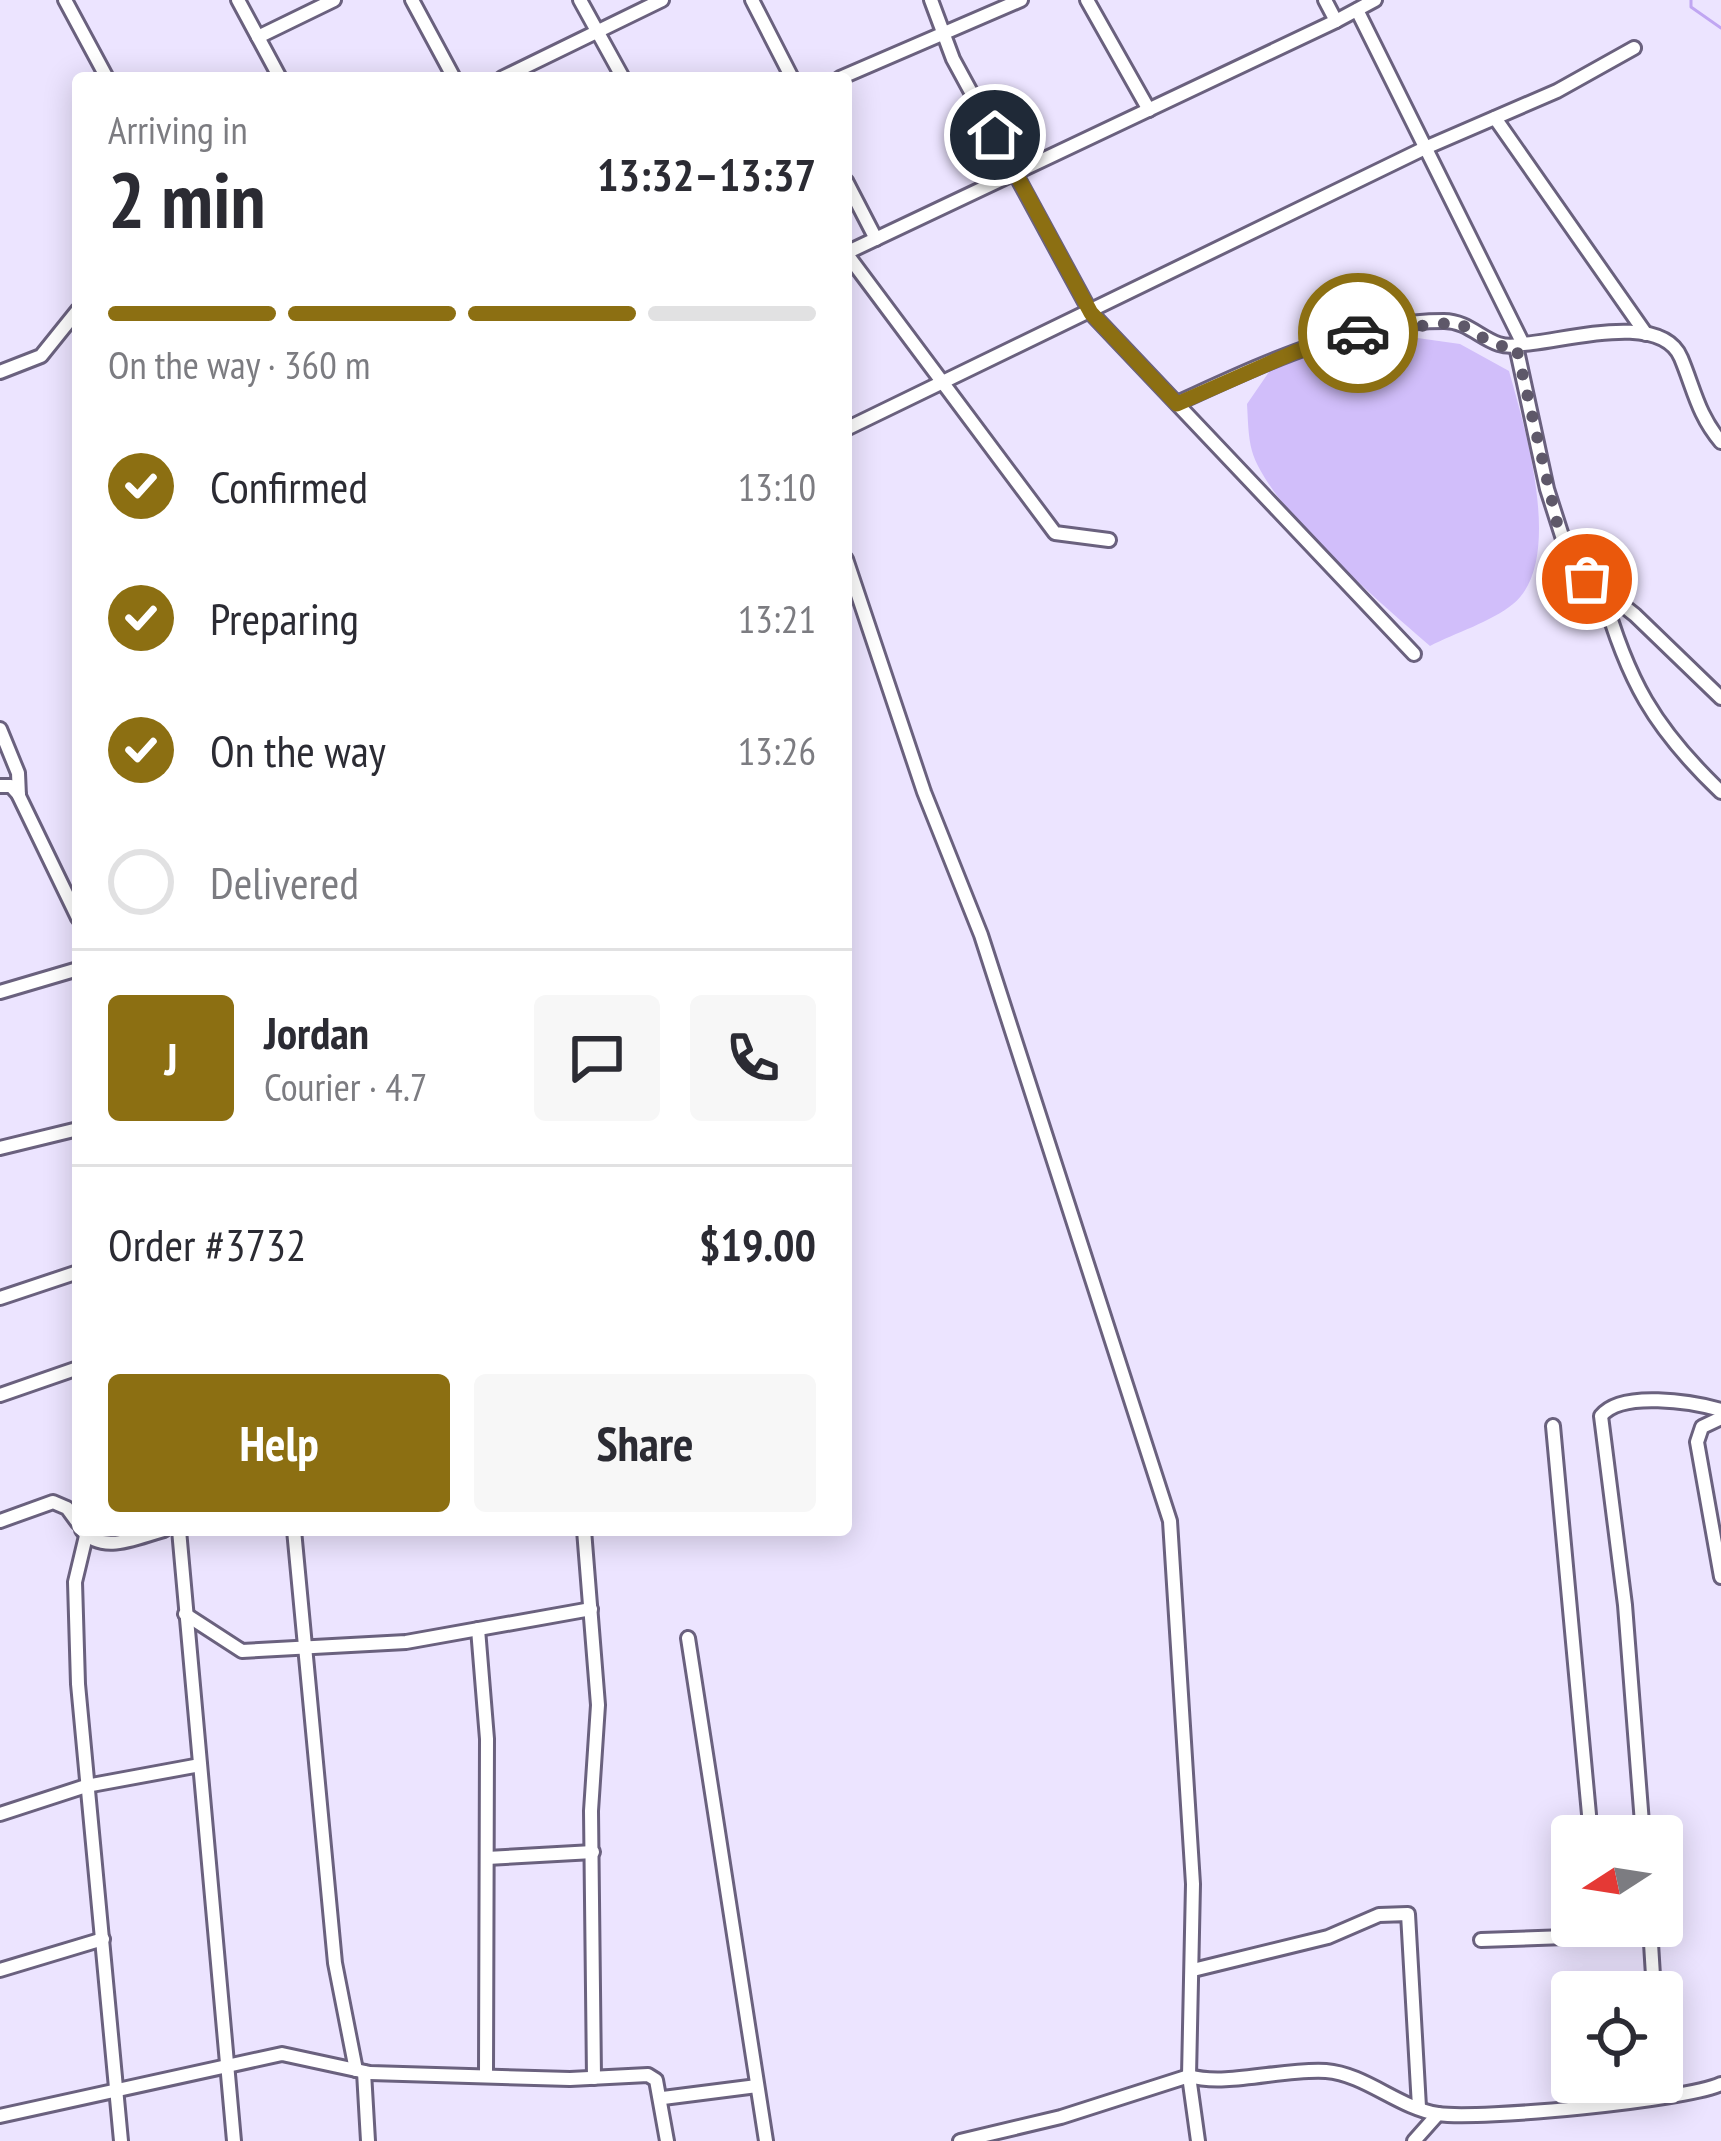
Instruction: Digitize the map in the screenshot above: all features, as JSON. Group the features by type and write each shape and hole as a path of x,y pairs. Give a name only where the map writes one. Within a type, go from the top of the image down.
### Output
{"street":[{"path":"65,0 104,72"},
{"path":"238,0 277,72"},
{"path":"258,37 334,0"},
{"path":"412,0 451,72"},
{"path":"580,0 619,72"},
{"path":"515,72 662,0"},
{"path":"752,0 790,72"},
{"path":"931,0 941,34 1091,313 1414,654"},
{"path":"852,73 1022,0"},
{"path":"1087,0 1149,110"},
{"path":"1325,0 1336,21"},
{"path":"852,250 1375,0"},
{"path":"1357,10 1519,345 1570,564 1721,698"},
{"path":"852,426 1634,48"},
{"path":"1495,118 1647,335"},
{"path":"852,193 876,239"},
{"path":"852,261 1055,533 1109,540"},
{"path":"0,372 41,356 72,317"},
{"path":"1177,404 1295,352 1379,327 1457,322 1497,346 1621,331 1647,335 1676,348 1696,407 1721,442"},
{"path":"852,578 929,805 981,935 1170,1521 1186,1724 1193,1970 1190,2076 1198,2141"},
{"path":"1602,589 1619,651 1638,692 1674,748 1721,792"},
{"path":"0,729 18,772 19,796"},
{"path":"0,786 11,787 19,796 72,906"},
{"path":"0,992 72,971"},
{"path":"0,1148 72,1131"},
{"path":"0,1298 72,1274"},
{"path":"0,1395 72,1370"},
{"path":"1641,1815 1625,1605 1601,1416 1612,1406 1672,1400 1721,1414"},
{"path":"1721,1414 1702,1427 1697,1442 1721,1577"},
{"path":"1553,1426 1589,1815"},
{"path":"0,1521 53,1502 72,1515"},
{"path":"81,1536 74,1598 86,1786 121,2141"},
{"path":"94,1536 110,1544 141,1536"},
{"path":"179,1536 234,2141"},
{"path":"295,1536 335,1963 360,2071 368,2141"},
{"path":"585,1536 598,1705 593,2078"},
{"path":"185,1613 242,1651 406,1642 591,1610"},
{"path":"478,1629 487,1739 486,2074"},
{"path":"688,1638 766,2141"},
{"path":"0,1814 86,1786 200,1765"},
{"path":"487,1858 593,1852"},
{"path":"1193,1970 1340,1934 1379,1915 1408,1914 1419,2107"},
{"path":"1480,1940 1551,1935"},
{"path":"0,1970 103,1940"},
{"path":"0,2116 298,2054 360,2071 593,2078 648,2075 656,2080 663,2098 667,2141"},
{"path":"960,2141 1061,2117 1190,2076 1208,2082 1268,2072 1331,2071 1438,2114 1576,2103"},
{"path":"1683,2092 1721,2084"},
{"path":"663,2098 757,2086"},
{"path":"1414,2141 1438,2114"}],"shaded area":[{"path":"1382,333 1460,344 1509,371 1531,457 1539,526 1529,584 1504,610 1430,646 1303,527 1262,474 1250,440 1247,404 1271,369 1322,347"}],"waterway":[{"path":"1691,0 1691,7 1721,28"}],"way so far":[{"path":"1358,333 1379,327 1457,322 1497,346 1516,346 1562,544 1570,564 1587,579"}],"route":[{"path":"995,135 1091,313 1177,404 1295,352 1358,333"}]}
